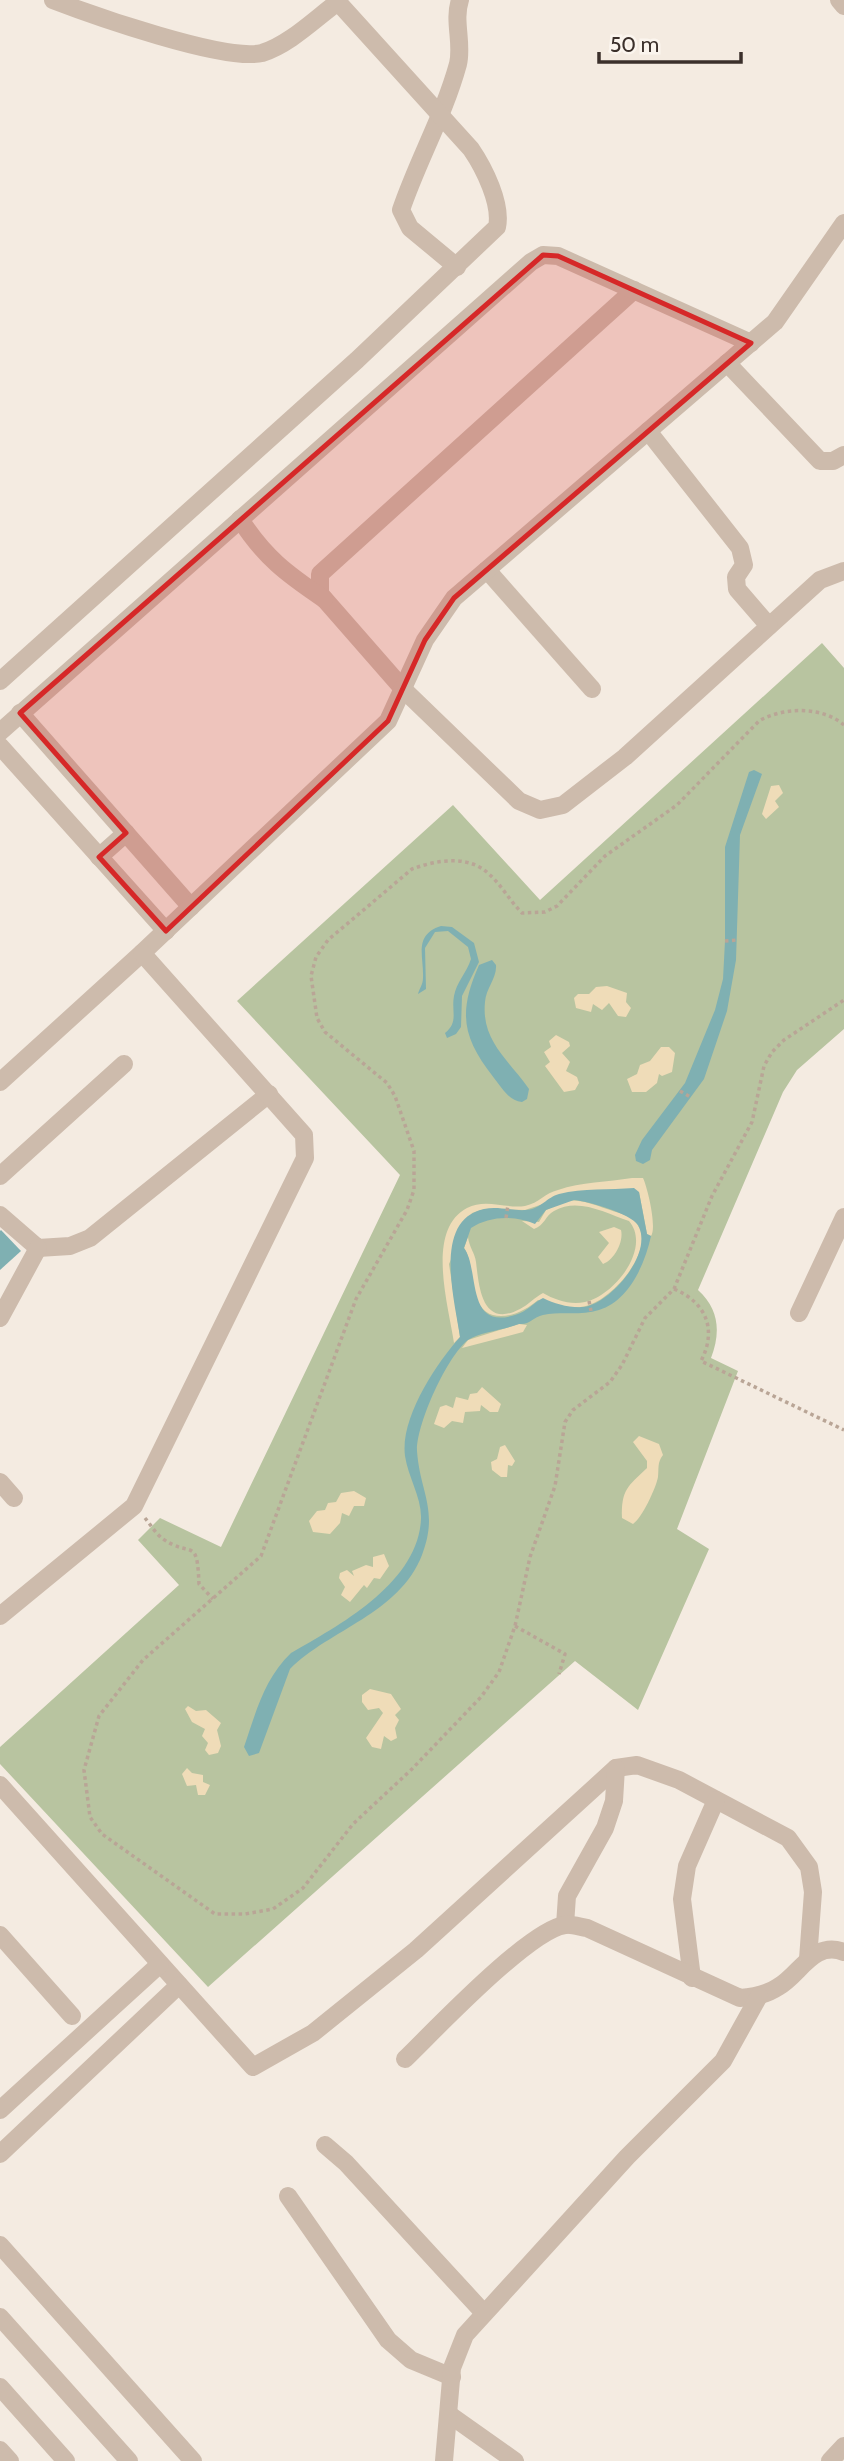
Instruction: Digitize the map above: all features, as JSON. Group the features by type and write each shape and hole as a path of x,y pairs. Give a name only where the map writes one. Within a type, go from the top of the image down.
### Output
{"street":[{"path":"0,681 491,236 499,219 476,157 337,1 276,47 260,53 197,45 104,20 53,0"},
{"path":"457,267 410,228 401,210 441,116 459,61 457,22 460,0"},
{"path":"839,0 844,6"},
{"path":"0,1082 166,932 388,721 425,640 454,598 775,322 793,300 844,223"},
{"path":"0,732 531,262 543,256 558,256 751,343"},
{"path":"634,290 320,574 320,594 404,690 519,801 540,810 562,805 625,757 820,580 844,571"},
{"path":"727,363 820,461 833,461 844,455"},
{"path":"648,431 740,548 745,559 736,577 737,589 769,626"},
{"path":"240,519 257,546 278,568 324,599"},
{"path":"487,570 592,689"},
{"path":"20,713 191,907"},
{"path":"0,746 166,932"},
{"path":"99,857 126,833"},
{"path":"0,1616 134,1506 305,1158 304,1135 142,953"},
{"path":"0,1177 124,1065"},
{"path":"0,1215 38,1248 70,1245 90,1238 269,1094"},
{"path":"799,1313 844,1217"},
{"path":"0,1318 38,1248"},
{"path":"0,1482 14,1498"},
{"path":"0,1785 253,2067 313,2033 416,1950 616,1768 636,1765 679,1780 788,1838 808,1867 813,1892 808,1958"},
{"path":"565,1925 567,1896 605,1828 614,1801 616,1768"},
{"path":"692,1978 681,1899 687,1866 716,1800"},
{"path":"405,2059 512,1959 543,1934 565,1925 587,1928 740,1998 759,1996 781,1986 808,1958 822,1951 836,1949 844,1952"},
{"path":"0,1935 72,2016"},
{"path":"0,2110 160,1964"},
{"path":"0,2154 179,1985"},
{"path":"444,2461 452,2376 465,2335 483,2312 627,2157 723,2061 759,1996"},
{"path":"325,2145 346,2163 483,2312"},
{"path":"288,2196 388,2340 411,2360 452,2376"},
{"path":"0,2245 193,2461"},
{"path":"0,2317 129,2461"},
{"path":"0,2387 66,2461"},
{"path":"450,2415 515,2461"},
{"path":"830,2461 844,2446"},
{"path":"0,2450 10,2461"}],"path":[{"path":"844,725 835,717 813,711 770,715 759,721 677,805 612,851 557,906 545,912 522,913 490,874 470,862 429,863 412,869 328,940 316,957 311,976 317,1018 325,1032 387,1083 395,1096 414,1151 414,1190 407,1210 356,1299 261,1556 143,1660 99,1716 84,1770 90,1817 102,1834 215,1914 245,1914 273,1909 303,1888 353,1824 412,1769 481,1697 499,1672 515,1626 530,1558 555,1486 565,1422 573,1410 610,1382 622,1365 645,1318 674,1289 712,1196 752,1122 764,1066 772,1052 783,1040 844,1000"},
{"path":"725,941 737,940"},
{"path":"680,1091 692,1098"},
{"path":"506,1218 508,1205"},
{"path":"674,1289 688,1295 707,1318 709,1340 701,1361 844,1430"},
{"path":"589,1301 591,1311"},
{"path":"134,1506 164,1539 191,1549 197,1558 199,1584 213,1600"},
{"path":"515,1626 565,1654 559,1674"}],"highlighted area":[{"path":"543,255 558,256 751,343 454,598 425,640 388,721 166,931 99,857 126,833 20,713"}],"green space":[{"path":"822,643 844,668 844,1029 797,1070 783,1092 698,1290 710,1305 716,1321 716,1339 711,1358 738,1371 677,1529 709,1549 638,1710 575,1661 208,1987 0,1764 0,1747 179,1585 138,1540 160,1518 221,1547 400,1175 237,1001 453,805 540,900"}],"sand":[{"path":"779,785 783,793 775,801 779,807 766,819 762,814 771,786"},
{"path":"607,986 627,993 626,1002 631,1008 626,1017 618,1016 609,1003 602,1010 593,1004 591,1012 576,1008 574,998 578,994 589,994 596,987"},
{"path":"556,1035 569,1042 570,1046 562,1053 570,1062 566,1071 577,1077 579,1083 575,1090 564,1092 545,1066 550,1062 544,1052 551,1047 549,1041"},
{"path":"661,1047 669,1047 675,1053 672,1072 662,1076 659,1074 657,1083 646,1092 632,1092 627,1079 637,1074 640,1065 650,1061"},
{"path":"643,1178 645,1183 652,1217 651,1236 647,1234 639,1192 546,1203 525,1210 485,1209 472,1213 449,1264 460,1337 454,1343 445,1290 443,1251 454,1219 474,1205 525,1206 553,1191 567,1187"},
{"path":"565,1201 586,1202 632,1219 640,1229 642,1242 631,1269 609,1293 586,1306 568,1307 538,1300 513,1314 495,1316 487,1312 480,1306 473,1290 469,1260 464,1248 468,1237 481,1293 490,1310 498,1314 520,1309 543,1293 563,1301 585,1302 607,1291 618,1281 633,1257 636,1244 635,1232 629,1221 592,1208 572,1206 554,1211 534,1229 522,1221 539,1222 546,1210"},
{"path":"614,1227 621,1230 620,1245 611,1259 603,1264 598,1257 609,1243 599,1232"},
{"path":"519,1324 527,1325 523,1332 462,1348 468,1340"},
{"path":"482,1387 501,1404 498,1412 490,1412 481,1405 480,1411 465,1412 463,1423 452,1421 444,1428 434,1424 440,1407 446,1405 453,1408 456,1397 468,1400 470,1394 477,1393"},
{"path":"639,1436 659,1444 663,1455 652,1495 633,1524 622,1518 622,1509 627,1489 647,1468 647,1461 633,1442"},
{"path":"505,1445 515,1461 512,1466 508,1465 507,1477 501,1477 492,1470 491,1462 497,1459 500,1447"},
{"path":"354,1491 366,1498 364,1506 354,1506 349,1516 342,1513 340,1523 330,1534 313,1532 309,1521 317,1511 325,1510 328,1503 336,1502 341,1493"},
{"path":"384,1554 389,1566 380,1579 374,1578 367,1588 364,1585 350,1602 341,1595 345,1587 339,1578 340,1573 347,1570 354,1576 352,1571 366,1565 373,1567 373,1557"},
{"path":"370,1689 391,1694 401,1709 395,1715 399,1720 395,1728 397,1738 391,1741 384,1736 381,1749 372,1747 366,1738 383,1713 379,1708 368,1710 362,1702 362,1695"},
{"path":"188,1706 196,1711 206,1710 221,1723 217,1730 221,1746 218,1753 209,1755 205,1750 208,1743 202,1736 205,1729 192,1722 185,1709"},
{"path":"187,1768 192,1773 203,1775 203,1782 210,1785 205,1795 198,1795 196,1785 187,1786 182,1774"}],"water":[{"path":"754,770 762,774 740,835 736,960 727,1011 704,1079 652,1150 650,1160 643,1164 636,1161 635,1155 642,1140 685,1083 715,1010 723,979 725,847 749,772"},
{"path":"441,926 452,927 474,943 479,962 462,996 461,1027 456,1034 447,1038 445,1033 453,1020 455,991 471,959 468,947 448,931 435,932 425,948 426,989 418,994 423,980 423,941 432,930"},
{"path":"492,960 496,970 485,1002 487,1028 498,1049 529,1089 527,1099 522,1102 506,1093 483,1063 475,1050 467,1024 466,1011 472,982 479,965"},
{"path":"634,1188 639,1192 647,1234 651,1236 640,1269 619,1299 599,1310 543,1315 526,1323 473,1337 451,1360 434,1392 418,1439 419,1466 429,1513 427,1539 422,1555 411,1575 381,1606 306,1655 290,1669 259,1753 249,1756 244,1747 253,1721 267,1685 282,1663 291,1653 373,1600 406,1563 417,1542 421,1511 405,1456 405,1441 408,1425 422,1392 460,1337 451,1264 452,1245 458,1229 468,1216 484,1209 526,1210 536,1208 559,1194 568,1192","holes":["574,1200 599,1205 638,1225 640,1249 627,1275 606,1296 584,1307 562,1305 543,1298 515,1315 499,1318 488,1314 481,1306 464,1248 471,1228 502,1218 535,1224 546,1210"]},
{"path":"0,1231 21,1251 0,1270"}]}
